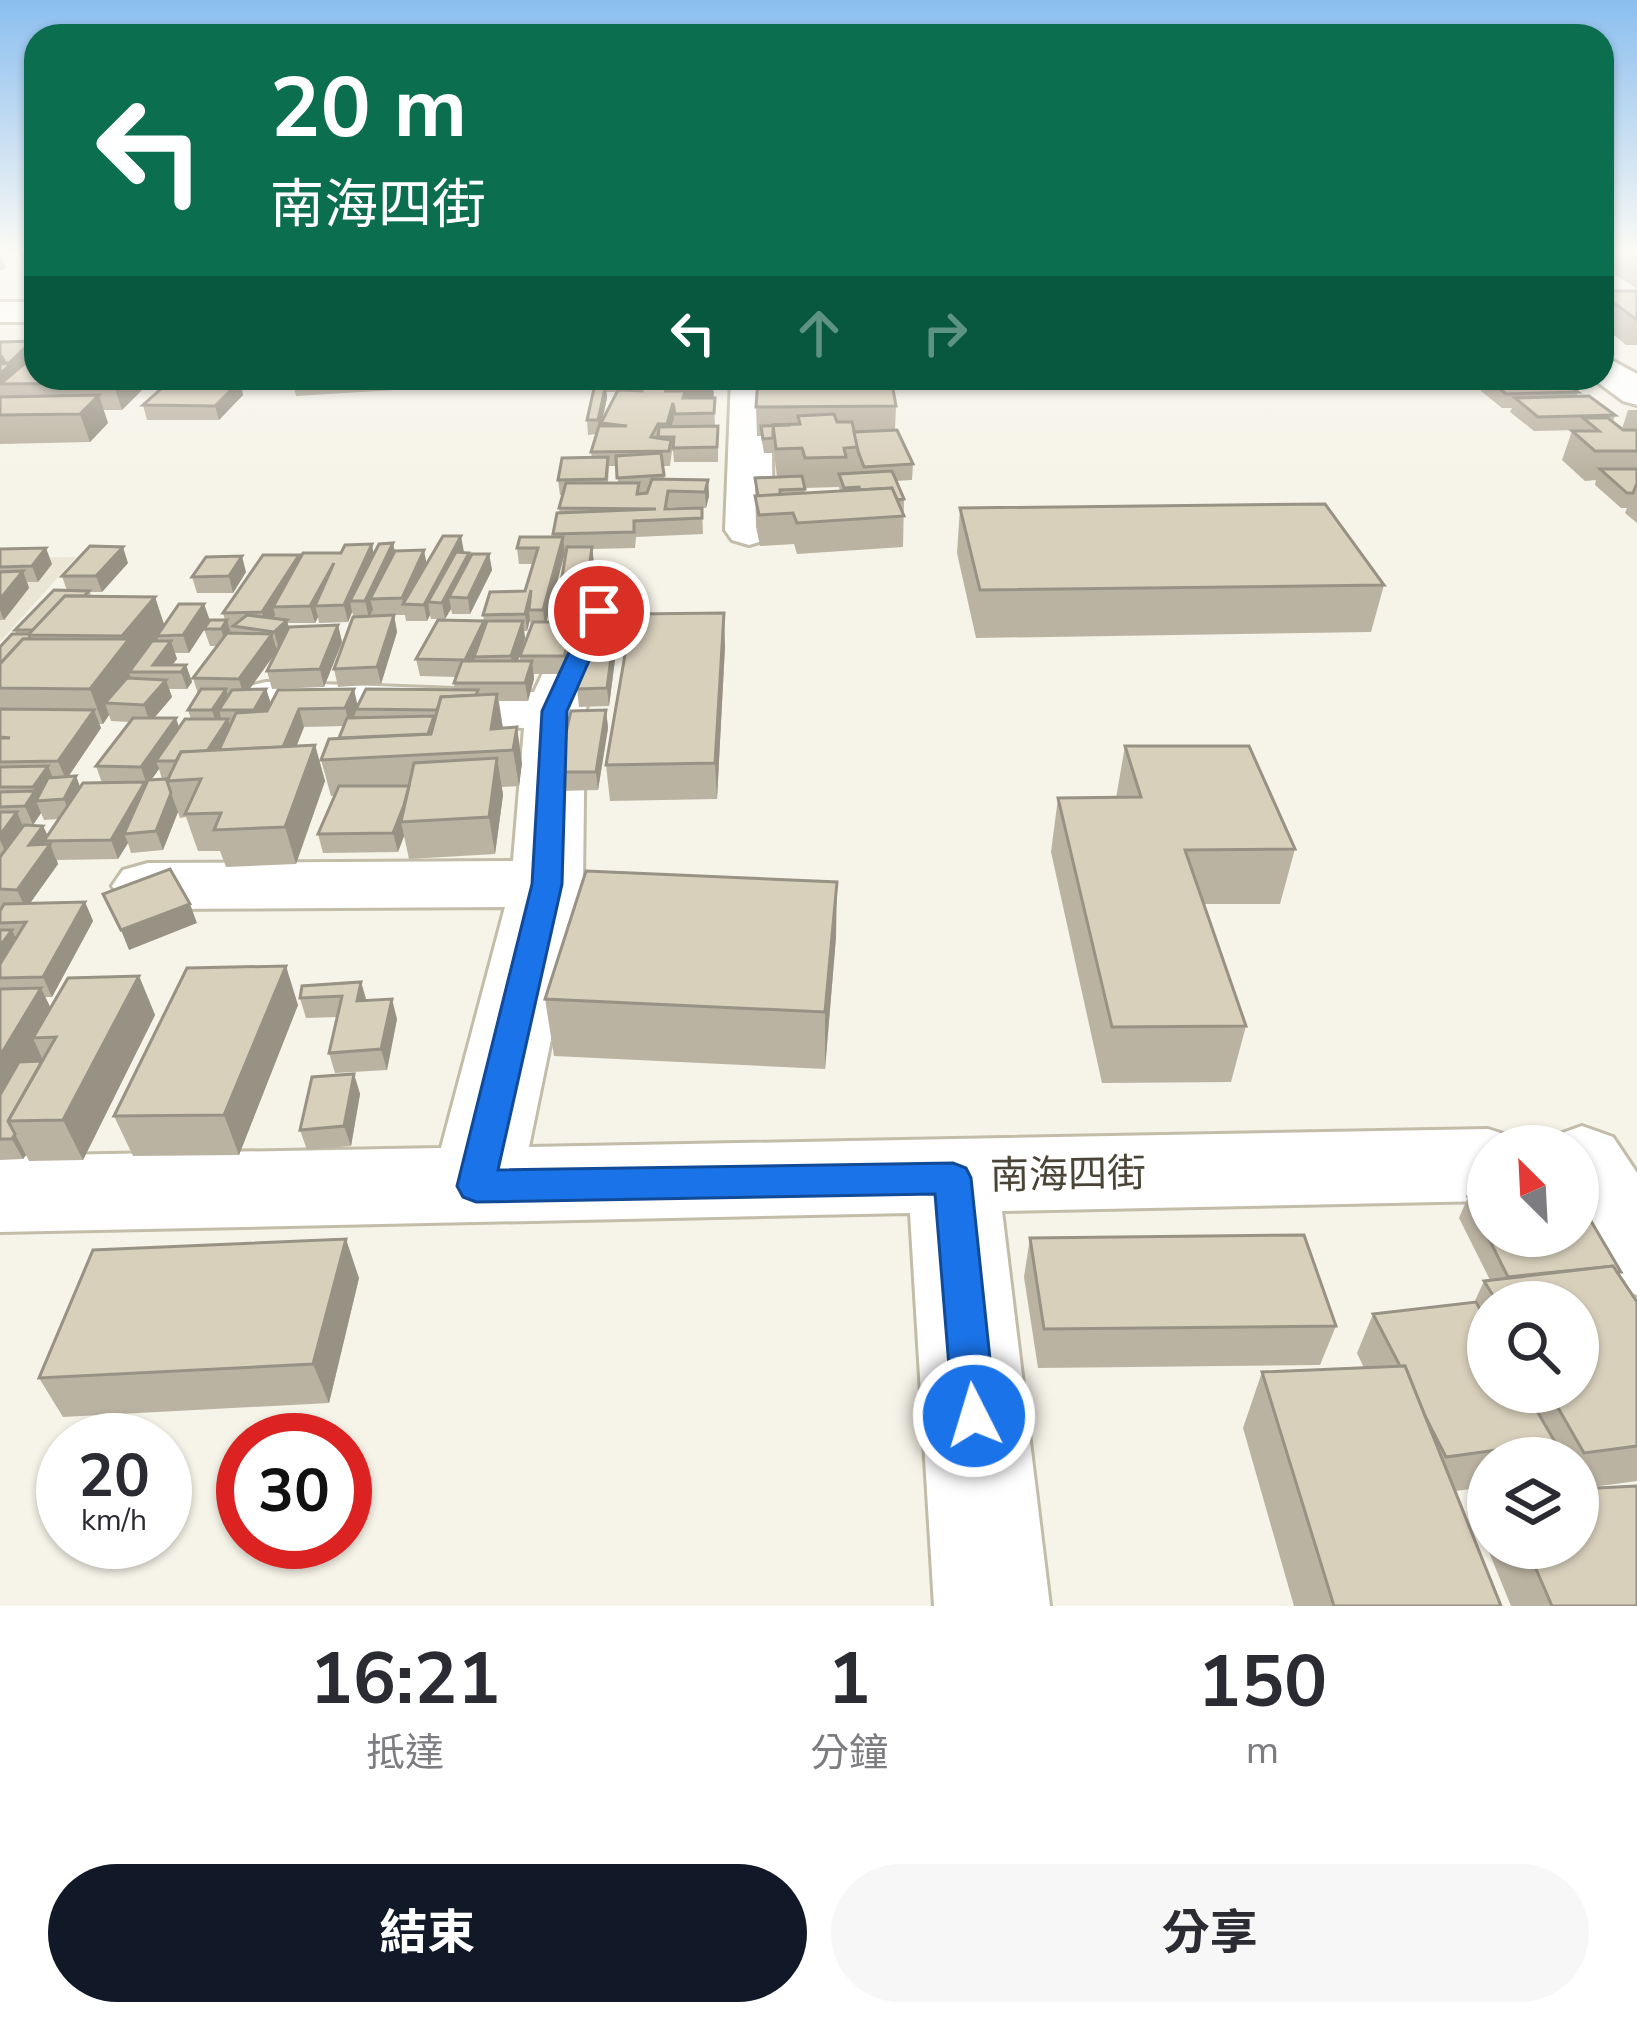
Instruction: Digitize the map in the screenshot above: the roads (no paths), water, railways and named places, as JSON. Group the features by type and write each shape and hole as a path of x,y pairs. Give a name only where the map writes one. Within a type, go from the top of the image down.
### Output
{"street":[{"path":"749,530 751,390"},
{"path":"476,1186 547,884 555,711 599,611"},
{"path":"262,700 555,711"},
{"path":"148,886 547,884"},
{"path":"1599,1161 1637,1254"},
{"name":"南海四街","path":"0,1194 1467,1166"},
{"path":"953,1178 992,1606"}]}
